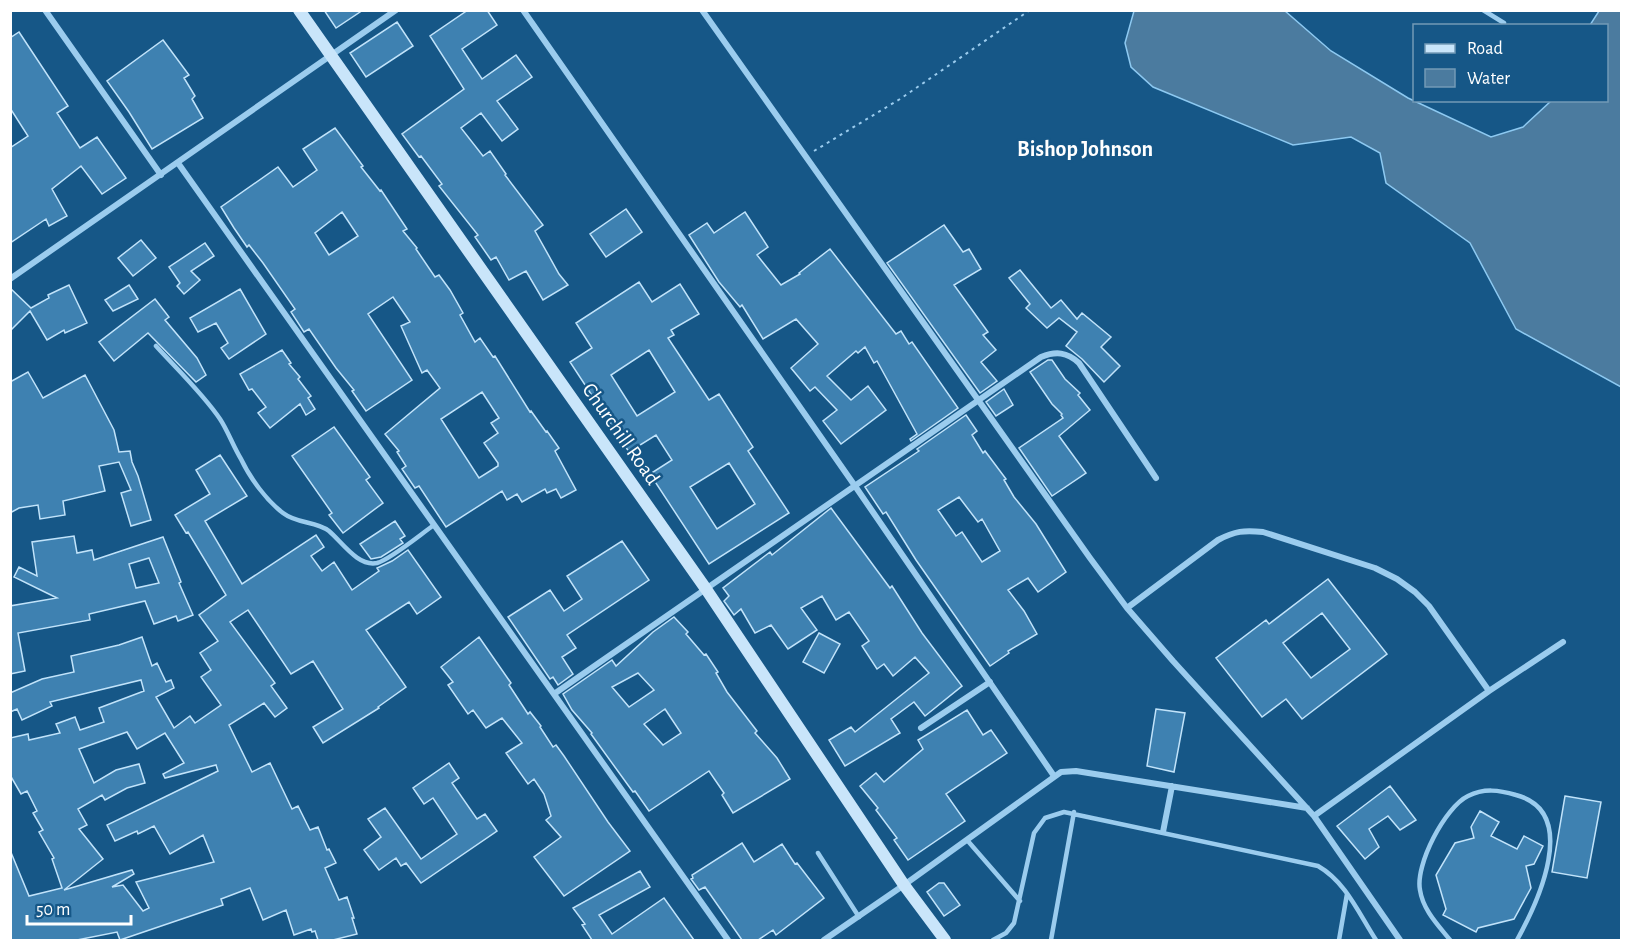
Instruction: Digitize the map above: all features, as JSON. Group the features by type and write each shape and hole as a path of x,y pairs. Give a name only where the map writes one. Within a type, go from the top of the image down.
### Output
{"street":[{"path":"45,10 161,175"},
{"name":"Churchill Road","path":"299,10 706,589 904,885 945,940"},
{"path":"10,279 396,10"},
{"path":"523,10 1054,776"},
{"path":"702,10 1127,608 1314,816 1400,940"},
{"path":"178,163 728,940"},
{"path":"554,694 1041,357 1051,353 1071,356 1079,363 1156,478"},
{"path":"1127,608 1218,540 1238,531 1263,532 1375,568 1397,579 1429,606 1489,691"},
{"path":"1314,816 1489,691 1563,642"},
{"path":"921,728 990,682"},
{"path":"824,940 1061,772 1076,771 1307,808"},
{"path":"1163,832 1172,786"}],"lane":[{"path":"1483,10 1504,23"},
{"path":"156,346 220,418 242,462 269,501 291,519 326,529 362,561 370,563 378,563 387,558 434,525"},
{"path":"1450,940 1428,913 1419,889 1421,871 1429,847 1450,812 1466,797 1484,790 1522,796 1544,813 1549,828 1549,858 1545,878 1533,912 1517,940"},
{"path":"993,940 1006,933 1014,922 1034,833 1045,818 1064,812 1074,812 1318,866 1340,883 1376,940"},
{"path":"1051,940 1074,812"},
{"path":"966,840 1020,901"},
{"path":"818,853 859,917"},
{"path":"1339,940 1347,894"}],"path":[{"path":"805,156 900,99 1029,12"}],"water":[{"path":"1134,11 1285,11 1331,51 1413,102 1491,137 1523,127 1550,102 1608,102 1608,24 1591,24 1599,11 1621,11 1621,387 1516,329 1470,243 1386,183 1380,153 1351,137 1293,145 1153,87 1131,67 1125,43"}],"building":[{"path":"324,10 363,10 336,28"},
{"path":"468,10 487,10 497,25 462,49 482,79 516,55 532,77 497,101 518,129 502,141 481,113 461,128 483,156 490,151 543,225 535,231 559,274 568,285 543,300 526,271 509,280 496,257 491,260 475,237 478,235 439,186 442,184 402,134 464,89 430,36"},
{"path":"397,22 413,46 366,77 350,53"},
{"path":"19,32 68,106 57,113 80,148 97,137 126,178 102,194 81,166 52,189 67,216 49,226 46,219 10,243 10,148 28,136 10,108 10,38"},
{"path":"163,40 189,75 184,78 195,96 192,99 203,118 152,149 107,81"},
{"path":"335,128 363,166 361,167 381,190 407,229 403,231 435,277 439,275 450,290 463,313 460,315 475,342 480,338 493,357 495,356 530,412 559,448 555,451 576,490 561,498 556,489 547,493 545,489 522,502 517,494 507,500 502,491 446,527 419,486 415,488 402,469 406,466 397,452 399,451 385,434 440,388 427,370 422,373 401,326 410,322 393,297 368,314 412,380 366,411 352,391 354,390 309,329 304,332 291,312 295,309 263,263 249,245 247,247 221,207 278,167 293,187 317,170 303,149","holes":["342,212 358,236 329,255 315,233","482,392 499,418 491,423 498,433 484,443 498,466 479,478 441,419"]},
{"path":"626,209 642,232 606,257 590,234"},
{"path":"745,212 768,247 757,255 781,285 800,274 830,249 896,334 901,331 909,344 912,342 958,408 911,441 910,439 917,434 877,361 874,363 865,347 858,353 856,351 827,376 851,400 868,386 886,410 841,444 823,421 837,410 815,387 810,391 791,368 818,344 796,319 763,339 742,305 740,307 719,282 689,235 707,223 714,233"},
{"path":"944,225 963,252 969,249 981,269 954,285 988,332 983,335 996,350 981,362 997,381 980,393 887,263"},
{"path":"141,240 156,258 133,276 118,258"},
{"path":"205,243 214,256 191,271 200,280 184,294 177,286 180,283 169,267"},
{"path":"1020,270 1051,308 1061,300 1077,319 1082,313 1111,337 1101,347 1120,366 1104,382 1066,346 1077,332 1059,318 1047,328 1026,308 1030,304 1009,278"},
{"path":"639,282 652,302 680,284 699,314 671,330 674,335 668,338 709,400 719,394 753,447 748,451 789,513 709,564 650,474 672,460 656,435 629,452 570,362 592,348 576,323","holes":["649,350 675,392 637,416 611,375","729,463 755,504 717,529 690,487"]},
{"path":"69,285 87,323 65,333 64,330 47,340 30,311 10,331 10,288 31,308 49,298 48,295"},
{"path":"129,285 138,299 113,311 105,300"},
{"path":"240,289 266,334 229,359 221,348 228,343 216,323 198,332 190,318"},
{"path":"155,299 169,317 165,320 197,358 206,375 196,382 148,333 114,361 99,342"},
{"path":"282,350 291,363 289,364 300,377 298,379 311,396 308,398 315,409 306,415 300,404 270,428 258,413 266,407 252,389 249,390 240,374"},
{"path":"1048,360 1052,360 1065,379 1080,393 1078,395 1090,410 1059,436 1086,473 1052,496 1019,448 1063,418 1030,372"},
{"path":"28,372 43,398 85,375 114,430 119,452 130,451 151,520 131,526 121,493 131,490 119,462 99,466 105,491 63,501 65,515 40,519 38,505 19,508 10,513 10,382"},
{"path":"1004,389 1013,405 996,416 986,402"},
{"path":"966,415 977,431 972,435 983,453 985,451 1006,479 1004,480 1014,497 1036,524 1066,572 1038,592 1028,578 1008,590 1024,611 1037,634 1008,651 1009,653 990,666 916,560 886,512 883,514 865,487 919,451 917,449","holes":["959,497 978,522 982,519 1000,551 982,562 962,532 956,536 938,510"]},
{"path":"334,427 370,477 366,480 383,503 343,533 329,515 332,513 292,456"},
{"path":"220,455 247,496 205,521 242,584 316,535 324,547 311,556 322,571 334,562 352,590 379,571 377,568 408,550 441,597 417,614 409,602 366,630 406,687 379,708 323,743 313,727 343,709 313,661 291,674 248,610 230,622 275,683 271,686 287,708 275,717 264,703 229,725 252,772 270,763 292,809 298,806 310,830 318,827 327,850 329,849 336,863 325,868 339,900 347,897 357,934 333,940 318,940 315,931 312,932 311,929 294,935 286,910 263,920 250,888 221,899 223,905 120,940 117,932 77,940 10,940 10,850 29,896 62,888 52,859 54,858 39,832 43,830 33,813 37,811 27,791 21,794 10,775 10,738 28,734 29,740 60,733 56,724 75,717 80,730 104,722 99,708 144,691 141,680 50,702 52,706 22,720 17,709 10,712 10,693 42,679 74,672 71,656 142,637 152,666 157,663 166,682 171,680 174,688 156,697 174,728 190,716 195,723 221,705 201,677 211,670 200,653 218,641 199,615 226,595 188,532 186,533 175,515 210,494 196,470","holes":["127,732 137,749 165,733 184,763 163,774 165,778 216,765 218,771 107,825 115,841 154,826 170,854 203,835 214,862 136,882 149,908 143,911 123,885 112,887 134,874 132,870 64,890 103,859 79,829 87,825 78,809 102,795 105,800 127,788 145,783 139,764 116,770 94,783 79,749"]},
{"path":"831,508 890,588 892,586 922,633 962,686 925,716 914,702 891,719 900,733 845,766 829,740 851,727 855,732 929,673 915,657 893,676 884,664 877,669 862,646 869,641 849,612 836,620 822,596 801,608 817,630 788,649 771,625 755,633 741,609 734,615 724,601 729,596 723,588 770,552 772,555"},
{"path":"395,521 405,536 400,539 403,543 381,557 371,559 360,544"},
{"path":"74,536 77,553 92,550 94,560 163,537 193,615 178,621 176,616 154,624 145,601 89,614 90,620 18,633 25,671 10,674 10,606 57,598 14,577 19,567 37,576 32,542","holes":["149,558 159,583 136,588 129,564"]},
{"path":"622,541 649,580 567,635 576,648 562,657 573,674 558,685 553,677 550,679 508,617 550,590 564,611 582,599 567,576"},
{"path":"1328,579 1387,654 1302,719 1286,699 1262,717 1216,658 1266,620 1269,624","holes":["1322,613 1350,649 1311,678 1283,643"]},
{"path":"674,617 688,632 686,634 704,655 706,654 727,692 790,779 733,813 722,795 724,793 709,771 649,811 592,733 572,710 563,694 612,660 616,666 653,632","holes":["638,673 654,690 629,707 612,687","665,709 681,733 663,745 644,724"]},
{"path":"819,633 840,644 824,673 803,662"},
{"path":"479,637 511,683 509,685 528,714 530,712 541,726 553,747 556,745 630,851 564,896 534,857 561,837 546,820 551,816 544,794 534,779 528,784 506,753 522,743 502,718 486,728 473,710 468,714 448,685 453,682 441,667"},
{"path":"1156,709 1185,713 1174,772 1147,766"},
{"path":"967,710 983,735 991,730 1007,753 946,794 965,821 908,860 894,840 897,838 876,810 878,808 860,786 876,773 884,782 923,749 918,740"},
{"path":"449,763 459,778 452,783 477,819 485,814 497,831 421,883 406,863 401,866 396,858 379,870 364,850 381,837 368,819 385,808 421,859 457,834 433,798 424,804 413,788"},
{"path":"1390,786 1416,820 1400,830 1388,816 1369,829 1379,847 1365,859 1337,826"},
{"path":"1565,796 1601,802 1587,878 1552,872"},
{"path":"1480,811 1499,822 1491,836 1517,849 1524,836 1543,846 1534,864 1526,866 1531,888 1514,919 1478,928 1476,932 1443,915 1446,909 1436,875 1455,843 1474,838 1471,827"},
{"path":"742,843 754,862 782,844 795,864 797,863 824,898 776,935 773,930 758,940 742,940 705,887 699,890 691,879 692,875"},
{"path":"640,871 650,887 599,915 612,934 664,898 694,940 592,940 582,925 585,924 573,908"},
{"path":"939,883 944,883 960,905 944,916 927,892"}],"district":[{"name":"Bishop Johnson","path":"1085,149"}]}
